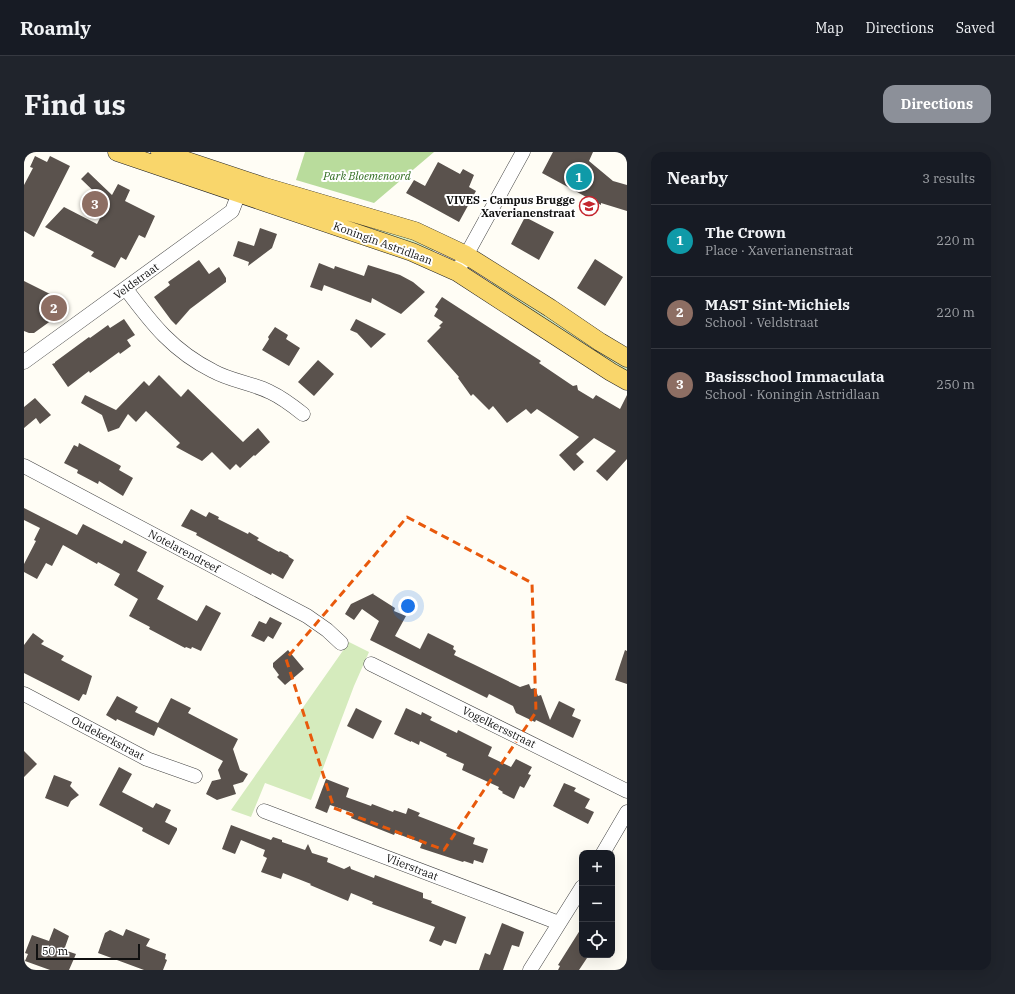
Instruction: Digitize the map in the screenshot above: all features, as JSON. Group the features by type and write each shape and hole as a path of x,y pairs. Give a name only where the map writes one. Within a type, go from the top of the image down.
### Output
{"main road":[{"name":"Koningin Astridlaan","path":"117,152 412,252 457,272 627,381"},
{"name":"Koningin Astridlaan","path":"160,152 262,186 415,231 466,255 627,358"}],"street":[{"path":"457,272 523,152"},
{"name":"Veldstraat","path":"24,362 232,211 240,193"},
{"path":"126,289 149,320 163,336 180,351 197,363 215,372 270,392 289,403 303,414"},
{"name":"Notelarendreef","path":"24,466 307,616 327,630 341,643"},
{"name":"Vogelkersstraat","path":"371,664 627,791"},
{"name":"Oudekerkstraat","path":"24,694 147,759 195,776"},
{"name":"Vlierstraat","path":"264,811 559,923"},
{"path":"606,850 621,835 627,812"},
{"path":"530,970 579,892"}],"highlighted area":[{"path":"407,517 532,583 536,712 444,850 334,808 286,659"}],"green space":[{"name":"Park Bloemenoord","path":"305,152 434,152 374,203 296,180"},
{"path":"277,198 400,234 434,249 433,252"},
{"path":"492,282 627,365 627,374 491,284"},
{"path":"349,642 369,652 354,686 311,800 265,783 251,817 231,810"}],"building":[{"path":"553,152 593,152 589,161 613,181 627,185 627,211 601,203 601,205 542,173"},
{"path":"35,156 47,162 50,156 70,166 34,237 24,231 24,185 33,168 30,167"},
{"path":"438,162 460,174 463,169 474,175 469,187 476,191 459,222 406,193 414,180 425,186"},
{"path":"88,172 112,195 118,184 130,190 125,201 155,216 145,238 139,235 126,260 121,257 115,268 91,256 94,252 45,227 64,207 97,224 107,204 81,179"},
{"path":"525,217 554,232 539,260 511,244"},
{"path":"260,228 277,234 272,248 248,266 249,262 233,256 238,241 254,246"},
{"path":"595,259 623,277 605,306 577,288"},
{"path":"199,260 209,274 219,267 226,278 226,282 190,309 176,325 154,297 170,285 168,282"},
{"path":"319,263 334,269 335,266 364,276 368,265 400,275 413,282 425,292 401,314 372,298 371,303 324,285 322,291 310,287"},
{"path":"24,281 60,299 65,305 63,312 34,333 24,331"},
{"path":"442,297 541,361 539,363 573,386 577,385 578,390 593,399 596,395 620,409 627,395 627,459 607,481 596,471 616,451 594,438 576,454 584,462 574,471 559,455 579,437 537,409 531,414 526,409 507,423 493,406 489,410 473,394 471,396 458,378 459,377 427,341 441,327 439,326 443,322 434,316 438,309 435,307"},
{"path":"124,319 135,335 127,340 131,346 120,354 119,352 90,373 89,371 68,387 52,364 108,325 110,328"},
{"path":"356,319 386,334 371,348 357,333 350,330"},
{"path":"275,327 288,335 286,339 300,348 289,366 262,350"},
{"path":"318,360 334,374 314,396 298,382"},
{"path":"159,375 181,397 188,389 243,442 258,428 270,442 240,468 236,464 230,470 212,452 202,461 176,447 180,443 146,411 136,422 128,414 119,428 108,432 102,415 81,403 85,395 116,410 144,381 149,386"},
{"path":"35,398 51,415 40,424 36,418 24,428 24,407"},
{"path":"79,443 121,466 119,470 133,478 123,496 99,481 98,484 77,473 78,470 64,463 74,445 78,447"},
{"path":"24,508 77,535 83,524 122,544 124,540 147,552 137,571 164,586 157,599 197,621 206,605 221,613 201,651 192,647 191,649 185,648 149,629 150,627 129,616 138,599 114,585 120,574 98,562 97,564 63,545 52,566 46,563 37,579 24,572 24,564 36,541 34,540 40,528 24,520"},
{"path":"191,509 206,517 209,512 219,517 218,519 248,534 249,532 259,538 257,540 279,552 280,551 288,555 294,560 283,579 272,573 271,575 196,535 197,533 181,526"},
{"path":"374,593 373,594 395,608 394,611 406,616 395,636 420,649 428,633 454,646 453,649 456,651 454,655 520,687 529,684 531,689 535,688 538,696 541,695 550,720 559,701 575,709 572,716 581,720 573,738 536,720 535,722 516,713 513,706 489,694 487,698 370,640 379,621 362,609 354,620 345,614 351,604"},
{"path":"270,617 282,623 273,639 268,636 264,642 251,636 259,621 266,624"},
{"path":"33,633 44,641 41,644 64,656 61,660 92,676 86,695 83,694 79,701 24,673 24,645"},
{"path":"288,650 304,669 285,685 277,677 279,675 273,667 273,663"},
{"path":"625,650 627,651 627,684 615,680"},
{"path":"117,696 138,707 135,712 158,723 171,698 191,708 188,713 238,739 233,749 240,770 248,774 243,782 233,785 236,794 217,800 206,794 212,781 221,779 218,770 223,761 158,727 154,736 117,719 116,721 106,715"},
{"path":"356,708 382,721 373,739 347,726"},
{"path":"406,708 421,715 422,712 432,717 430,720 457,733 458,730 492,747 488,756 511,767 516,759 532,767 528,774 531,775 524,788 520,786 514,799 502,793 503,792 498,789 499,787 462,770 464,764 446,756 447,754 420,741 419,745 394,734"},
{"path":"24,751 37,764 24,777"},
{"path":"119,767 132,774 122,792 153,808 156,803 171,810 165,822 177,828 177,830 169,845 142,831 143,828 99,805"},
{"path":"54,775 72,782 70,786 79,795 71,801 68,807 45,798"},
{"path":"326,779 349,788 346,797 371,806 372,804 393,812 394,810 406,814 408,808 420,813 418,816 475,838 473,844 488,849 483,863 474,860 473,864 463,862 420,848 422,843 395,833 394,835 351,818 353,813 330,805 327,813 315,808"},
{"path":"564,783 576,788 574,791 590,799 585,808 594,812 588,824 553,806"},
{"path":"231,825 271,840 273,837 282,840 282,842 305,850 308,844 312,853 328,858 327,862 344,869 350,866 351,869 374,878 375,875 423,893 423,898 432,901 431,903 466,917 456,944 444,940 441,946 429,941 435,927 372,904 373,902 351,893 348,901 283,873 281,879 261,872 267,858 263,856 265,850 241,840 235,854 222,849"},
{"path":"502,923 524,932 519,947 512,945 503,970 479,970 485,953 490,955"},
{"path":"54,928 69,936 64,950 76,954 69,970 50,970 25,961 28,954 25,953 32,935 49,941"},
{"path":"126,929 150,939 146,946 166,954 165,959 167,960 163,970 144,970 98,953 105,933 110,930 123,936"},
{"path":"579,932 579,958 587,958 579,970 558,970 560,966 558,965"}],"place":[{"name":"The Crown","path":"579,177"},
{"name":"Basisschool Immaculata","path":"95,204"},
{"name":"VIVES - Campus Brugge Xaverianenstraat","path":"589,206"},
{"name":"MAST Sint-Michiels","path":"54,308"}]}
